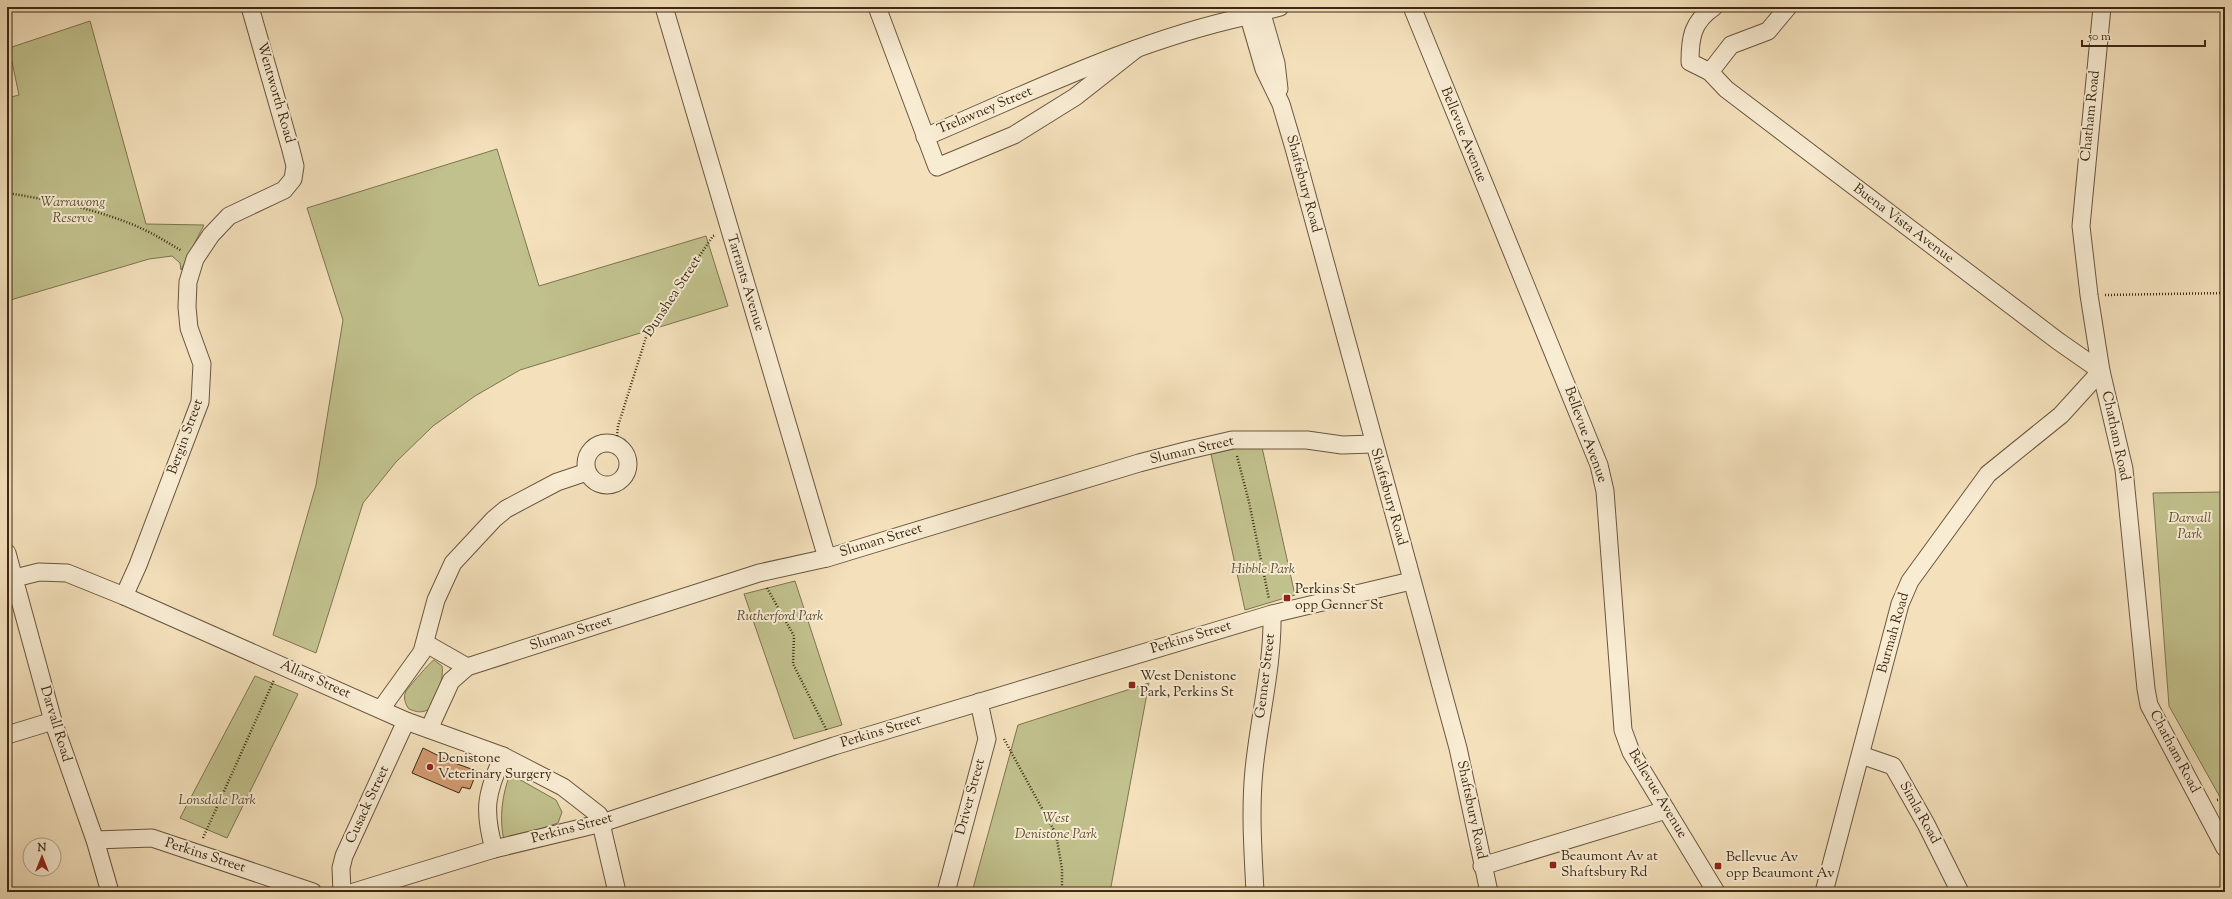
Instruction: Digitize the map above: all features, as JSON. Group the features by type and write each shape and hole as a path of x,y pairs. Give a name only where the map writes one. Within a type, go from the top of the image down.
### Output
{"street":[{"name":"Wentworth Road","path":"250,7 292,150 295,166 293,179"},
{"name":"Tarrants Avenue","path":"664,7 827,558"},
{"path":"877,7 925,137"},
{"name":"Trelawney Street","path":"1136,49 1075,97 1014,135 937,168 925,137 1136,49 1254,10 1280,7"},
{"name":"Bellevue Avenue","path":"1412,7 1599,465 1605,491 1623,730 1631,752 1716,892"},
{"name":"Buena Vista Avenue","path":"1714,7 1702,15 1690,39 1690,62 1710,72 1726,89 2058,341 2101,371"},
{"path":"1710,72 1731,45 1768,31 1788,7"},
{"name":"Chatham Road","path":"2102,7 2081,226 2089,295 2101,371 2124,469 2149,705 2225,848"},
{"name":"Shaftsbury Road","path":"1254,10 1264,69 1281,104 1373,444 1458,748 1482,866 1489,892"},
{"name":"Bergin Street","path":"124,596 188,437 202,396 202,364 189,328 187,307 188,282 195,259 211,235 229,216 284,190 293,179"},
{"name":"Burmah Road","path":"1824,892 1900,604 1910,581 1988,474 2061,415 2101,371"},
{"name":"Sluman Street","path":"429,729 451,681 467,667 759,573 827,558 1139,463 1232,440 1307,440 1342,445 1373,444"},
{"path":"606,443 616,445 624,452 628,461 627,470 623,477 616,483 604,484 592,479 587,472 586,462 589,452 597,446 606,443"},
{"path":"381,710 422,652 436,600 453,563 494,519 520,500 557,482 587,472"},
{"name":"Darvall Road","path":"7,553 53,721 94,840 110,892"},
{"name":"Allars Street","path":"14,578 39,572 67,573 124,596 406,721 503,756 563,787 599,815 602,823"},
{"name":"Perkins Street","path":"354,892 494,849 602,823 834,746 1272,614 1412,581"},
{"name":"Genner Street","path":"1255,892 1252,826 1254,771 1271,653 1272,614"},
{"path":"425,643 467,667"},
{"name":"Driver Street","path":"946,892 986,739 979,702"},
{"path":"7,736 53,721"},
{"name":"Cusack Street","path":"342,892 340,868 344,856 406,721"},
{"name":"Simla Road","path":"1860,755 1893,766 1926,824 1960,892"},
{"path":"494,849 488,826 487,805 492,783 503,756"},
{"path":"1482,866 1666,810"},
{"path":"602,823 617,892"},
{"name":"Perkins Street","path":"94,840 152,838 314,892"}],"path":[{"path":"7,193 52,200 127,223 147,231 195,259"},
{"name":"Dunshea Street","path":"616,445 618,426 648,331 712,236 729,229"},
{"path":"2089,295 2225,294"},
{"name":"Genner Street","path":"1232,440 1249,502 1272,614"},
{"path":"759,573 794,636 793,664 834,746"},
{"path":"196,853 280,665"},
{"path":"1003,738 1056,834 1062,869 1062,892"}],"green space":[{"name":"Warrawong Reserve","path":"90,21 146,224 204,225 181,270 180,263 172,256 149,259 7,301 7,98 19,95 9,48"},
{"path":"497,149 539,286 706,236 728,306 520,370 475,396 433,426 396,462 363,503 316,653 273,635 316,485 343,320 307,208"},
{"name":"Hibble Park","path":"1261,443 1295,595 1245,610 1211,454"},
{"name":"Darvall Park","path":"2225,492 2225,806 2169,706 2153,493"},
{"name":"Rutherford Park","path":"795,581 842,725 794,739 744,594"},
{"path":"434,660 442,666 442,677 439,691 433,704 423,712 409,709 405,700 406,691 424,669"},
{"name":"Lonsdale Park","path":"255,676 298,694 227,838 180,818"},
{"name":"West Denistone Park","path":"1149,683 1110,892 972,892 1018,725"},
{"path":"510,774 556,800 562,812 558,823 504,841 502,832 502,807"}],"building":[{"path":"423,748 449,761 477,771 470,789 462,787 459,793 412,773"}],"place":[{"name":"Perkins St opp Genner St","path":"1287,598"},
{"name":"West Denistone Park, Perkins St","path":"1132,685"},
{"name":"Denistone Veterinary Surgery","path":"430,767"},
{"name":"Beaumont Av at Shaftsbury Rd","path":"1553,865"},
{"name":"Bellevue Av opp Beaumont Av","path":"1718,866"}]}
